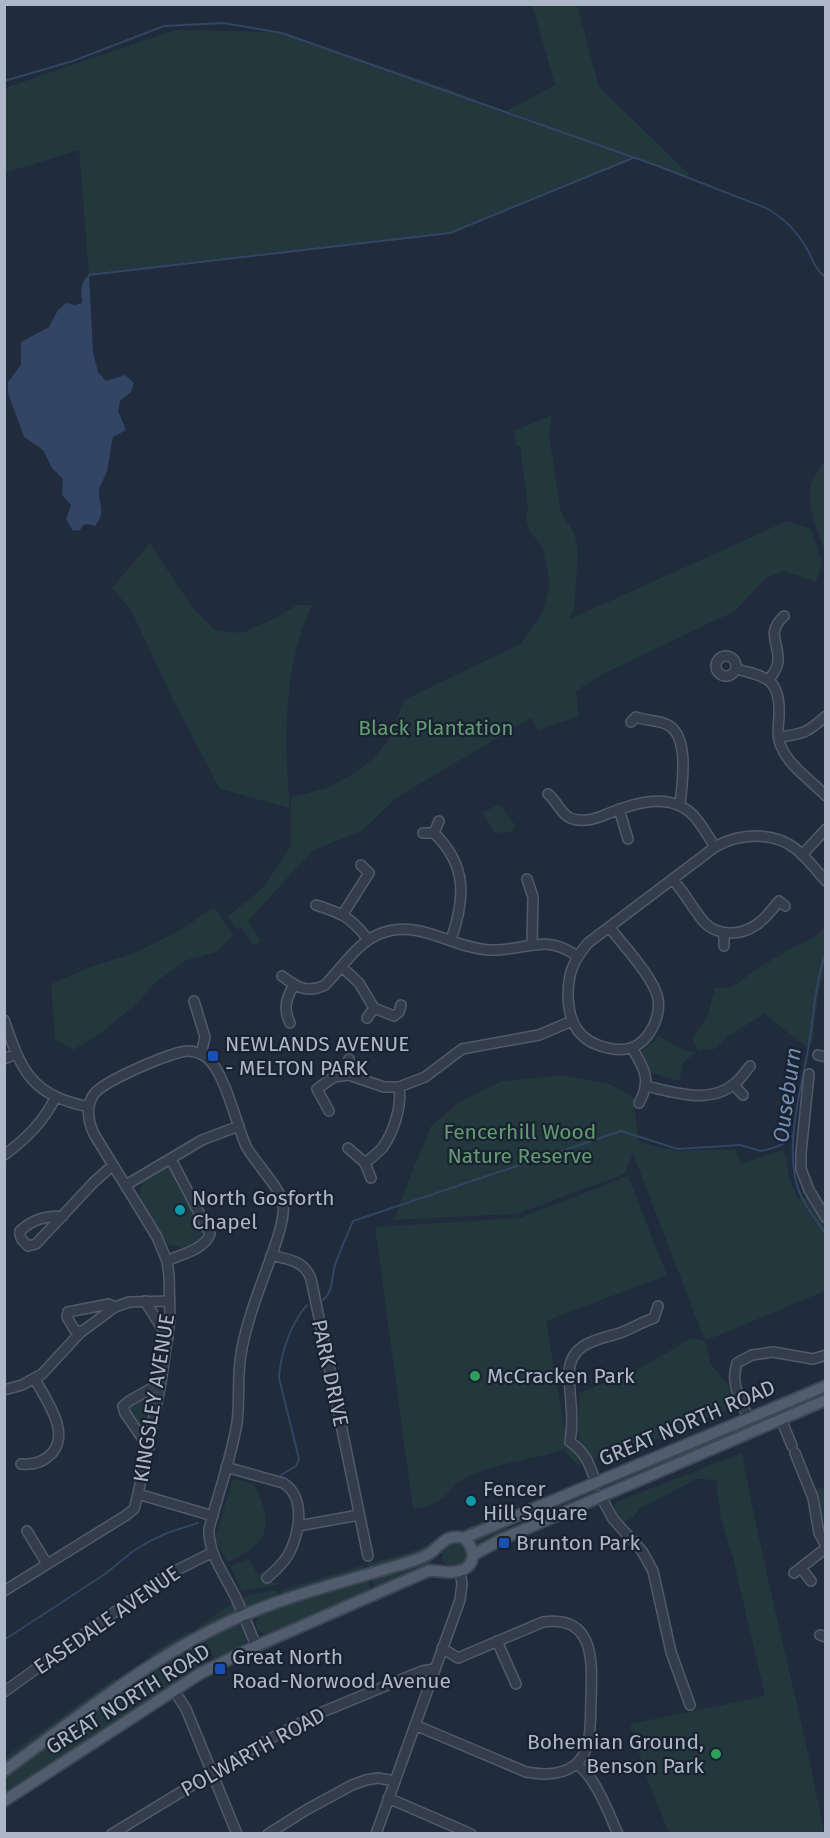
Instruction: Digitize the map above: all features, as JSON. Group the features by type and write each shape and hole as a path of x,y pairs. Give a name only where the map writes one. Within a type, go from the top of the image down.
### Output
{"main road":[{"name":"GREAT NORTH ROAD","path":"4,1771 145,1670 187,1643 243,1615 412,1561 434,1550 450,1538 464,1538 825,1386"},
{"name":"GREAT NORTH ROAD","path":"4,1801 201,1673 256,1646 429,1571 441,1569 447,1572 460,1571 468,1566 473,1555 502,1539 825,1400"},
{"path":"464,1538 471,1547 473,1555"},
{"path":"434,1550 435,1561 441,1569"}],"street":[{"path":"769,680 778,664 773,640 774,632 777,622 784,616"},
{"path":"736,669 763,676 769,680 778,697 779,737 784,752 825,796"},
{"path":"779,737 808,731 825,716"},
{"path":"635,717 670,726 680,737 682,747 680,805"},
{"path":"552,795 561,810 571,818 585,820 598,818 631,804 647,801 662,801 680,805 693,814 714,847"},
{"path":"619,809 628,839"},
{"path":"434,833 439,821"},
{"path":"802,855 825,829"},
{"path":"423,833 434,833 444,843 460,876 461,906 451,940"},
{"path":"610,928 651,982 658,999 657,1019 648,1036 632,1048 614,1050 597,1046 580,1036 572,1021 568,1004 568,984 577,956 588,943 714,847 737,837 759,836 782,841 802,855 825,881"},
{"path":"361,865 369,873"},
{"path":"343,914 369,873 378,867"},
{"path":"527,879 533,897 532,944"},
{"path":"673,879 706,923 714,930 724,934 755,927 780,901"},
{"path":"316,905 343,914 368,939"},
{"path":"282,976 294,985 310,990 318,989 331,980 368,939 396,930 427,932 472,948 487,950 503,950 548,943 559,945 577,956"},
{"path":"724,934 724,946"},
{"path":"342,967 359,982 374,1008 394,1016 399,1012 401,1005"},
{"path":"290,1023 286,1008 294,985"},
{"path":"194,1001 205,1037 201,1053"},
{"path":"367,1018 374,1008"},
{"path":"4,1020 24,1070 38,1085 55,1098 89,1107 95,1094 115,1080 180,1052 201,1053 215,1066 252,1157 277,1190 283,1205 283,1215 252,1308 241,1354 237,1420 209,1537 213,1552 256,1646"},
{"path":"329,1112 317,1089 334,1077 349,1075 384,1088 399,1087 425,1077 462,1049 539,1035 572,1021"},
{"path":"632,1048 646,1076 646,1086 639,1103"},
{"path":"4,1059 16,1054"},
{"path":"349,1059 349,1075"},
{"path":"646,1086 685,1095 716,1093 734,1085 750,1066"},
{"path":"809,1074 801,1169 809,1190 825,1218"},
{"path":"734,1085 743,1095"},
{"path":"365,1163 388,1138 400,1105 399,1087"},
{"path":"4,1155 39,1123 55,1098"},
{"name":"KINGSLEY AVENUE","path":"89,1107 88,1115 94,1134 157,1237 166,1261 170,1301 168,1338 149,1448 138,1494"},
{"path":"126,1185 202,1140 238,1126"},
{"path":"348,1148 365,1163 371,1178"},
{"path":"166,1261 200,1246 208,1241 210,1234 171,1159"},
{"path":"63,1216 113,1165"},
{"name":"PARK DRIVE","path":"271,1255 296,1262 308,1271 368,1556"},
{"path":"145,1301 168,1338"},
{"path":"4,1390 22,1385 42,1374 80,1333 115,1307 129,1302 170,1301"},
{"path":"80,1333 74,1329 67,1317 68,1312 108,1304 115,1307"},
{"path":"596,1483 580,1448 570,1442 573,1424 570,1363 575,1351 587,1344 657,1321 658,1306"},
{"path":"748,1417 736,1390 733,1376 737,1363 752,1354 773,1352 813,1359 825,1355"},
{"path":"21,1464 35,1463 47,1458 55,1449 59,1439 55,1418 34,1379"},
{"path":"149,1448 125,1413 123,1406 161,1383"},
{"path":"781,1419 813,1498 819,1533 825,1547 798,1571 811,1581"},
{"path":"226,1467 283,1483 295,1494 298,1505 298,1526 294,1542 285,1560 267,1578"},
{"path":"4,1591 125,1516 134,1509 138,1494 213,1516"},
{"path":"600,1495 613,1519 642,1551 653,1571 670,1652 690,1705"},
{"path":"298,1526 359,1515"},
{"path":"27,1531 47,1564"},
{"name":"EASEDALE AVENUE","path":"4,1692 163,1577 213,1552"},
{"path":"376,1833 460,1600 462,1584 460,1571"},
{"path":"415,1725 526,1772 555,1773 576,1764 585,1751 590,1734 592,1660 580,1632 570,1624 557,1621 543,1622 458,1658 442,1648"},
{"path":"496,1641 516,1684"},
{"name":"POLWARTH ROAD","path":"112,1833 261,1744 320,1713 422,1671 434,1669"},
{"path":"179,1698 186,1708 237,1833"},
{"path":"576,1764 582,1767 589,1776 618,1833"},
{"path":"268,1833 352,1785 366,1780 395,1781"},
{"path":"388,1798 471,1833"}],"green space":[{"path":"532,5 577,5 599,87 690,175 684,177 633,158 450,233 89,275 79,150 5,173 5,88 175,30 279,32 454,91 503,113 555,85"},
{"name":"Black Plantation","path":"552,415 549,435 561,512 575,535 578,555 574,608 570,619 787,521 811,529 822,563 816,582 784,571 766,578 735,611 605,673 576,691 579,716 538,730 531,718 396,798 362,831 313,850 248,921 261,941 254,946 241,928 238,930 227,917 264,887 291,845 291,797 327,788 353,774 373,759 390,738 404,700 520,644 542,614 550,584 543,548 529,530 526,519 528,507 520,447 516,445 514,431"},
{"path":"825,460 825,552 814,519 810,493 813,478"},
{"path":"150,543 194,609 215,630 242,633 297,605 312,605 295,653 288,704 287,756 290,808 220,789 173,700 131,610 112,588"},
{"path":"499,804 516,826 511,832 495,833 482,813"},
{"path":"214,907 233,935 217,952 187,960 157,981 134,1006 97,1036 73,1050 55,1039 51,984 90,967 135,953 181,930"},
{"path":"825,925 825,970 819,990 812,1044 806,1046 764,1014 727,1037 715,1049 698,1051 692,1038 707,1017 715,988 732,987 761,966 815,937"},
{"path":"659,1036 685,1051 696,1052 683,1063 680,1081 651,1073 642,1051"},
{"name":"Fencerhill Wood Nature Reserve","path":"562,1075 610,1084 633,1097 639,1142 677,1151 735,1149 742,1164 782,1150 786,1157 789,1178 798,1199 808,1197 825,1226 825,1291 705,1341 633,1154 624,1174 517,1214 394,1220 431,1126 459,1102 502,1081"},
{"path":"169,1165 175,1171 204,1225 200,1238 182,1248 168,1244 139,1195 144,1179"},
{"name":"McCracken Park","path":"628,1176 667,1275 546,1321 565,1431 580,1442 579,1393 636,1369 690,1338 705,1341 711,1364 728,1385 737,1406 606,1461 600,1456 578,1465 563,1450 484,1470 458,1482 447,1494 435,1502 413,1509 375,1227 520,1218"},
{"path":"149,1393 155,1396 148,1434 142,1432 128,1409 129,1405"},
{"name":"Bohemian Ground, Benson Park","path":"742,1453 824,1833 669,1833 647,1779 630,1724 765,1696 733,1558 721,1519 716,1480 697,1479 640,1508 633,1518 622,1522 612,1511 616,1502"},
{"path":"236,1479 254,1484 266,1522 260,1540 253,1548 227,1562 215,1539 232,1481"},
{"path":"826,1487 825,1523 815,1489"},
{"path":"502,1513 503,1518 469,1532 454,1534"},
{"path":"506,1525 509,1531 476,1547 472,1540"},
{"path":"438,1539 423,1550 406,1558 369,1569 367,1564 417,1550"},
{"path":"454,1543 463,1546 466,1555 463,1564 454,1567 445,1564 442,1555 445,1546"},
{"path":"430,1556 432,1565 375,1589 371,1577"},
{"path":"249,1559 258,1575 263,1572 262,1581 281,1584 242,1591 230,1566"},
{"path":"364,1565 365,1570 282,1595 281,1590"},
{"path":"368,1579 371,1590 270,1634 260,1632 256,1627 257,1619 262,1611"},
{"path":"277,1590 278,1596 252,1606 245,1606 241,1599 249,1595"},
{"path":"234,1602 233,1614 197,1632 199,1626"},
{"path":"231,1625 243,1628 247,1636 246,1641 231,1654 213,1662 211,1650 203,1640"},
{"path":"189,1631 191,1636 150,1657 149,1655"},
{"path":"196,1643 205,1652 207,1665 5,1796 4,1775 134,1681"},
{"path":"115,1678 116,1683 5,1764 4,1758"}],"water":[{"path":"89,275 93,352 98,372 106,381 125,375 134,383 131,392 120,401 118,411 126,430 113,437 107,471 99,489 101,515 99,520 95,526 83,525 80,530 73,531 66,519 71,505 62,495 63,479 52,468 43,450 24,437 8,393 8,382 21,365 21,342 49,327 58,310 66,303 75,305 82,303 83,284"}],"waterway":[{"path":"4,81 73,61 164,26 223,23 282,33 658,166 766,208 779,216 794,231 803,242 816,268 825,277"},
{"path":"89,275 450,233 633,158"},
{"name":"Ouseburn","path":"826,953 817,987 796,1110 793,1144 797,1185 826,1234"},
{"path":"323,1300 331,1288 335,1265 353,1221 621,1131 678,1149 740,1145 761,1151 783,1144 794,1134"},
{"path":"281,1475 296,1466 299,1459 279,1378 280,1369 291,1330 307,1305"},
{"path":"4,1640 105,1574 150,1541 198,1523"}],"place":[{"name":"NEWLANDS AVENUE - MELTON PARK","path":"213,1056"},
{"name":"North Gosforth Chapel","path":"180,1210"},
{"name":"McCracken Park","path":"475,1376"},
{"name":"Fencer Hill Square","path":"471,1501"},
{"name":"Brunton Park","path":"504,1543"},
{"name":"Great North Road-Norwood Avenue","path":"220,1669"},
{"name":"Bohemian Ground, Benson Park","path":"716,1754"}]}
